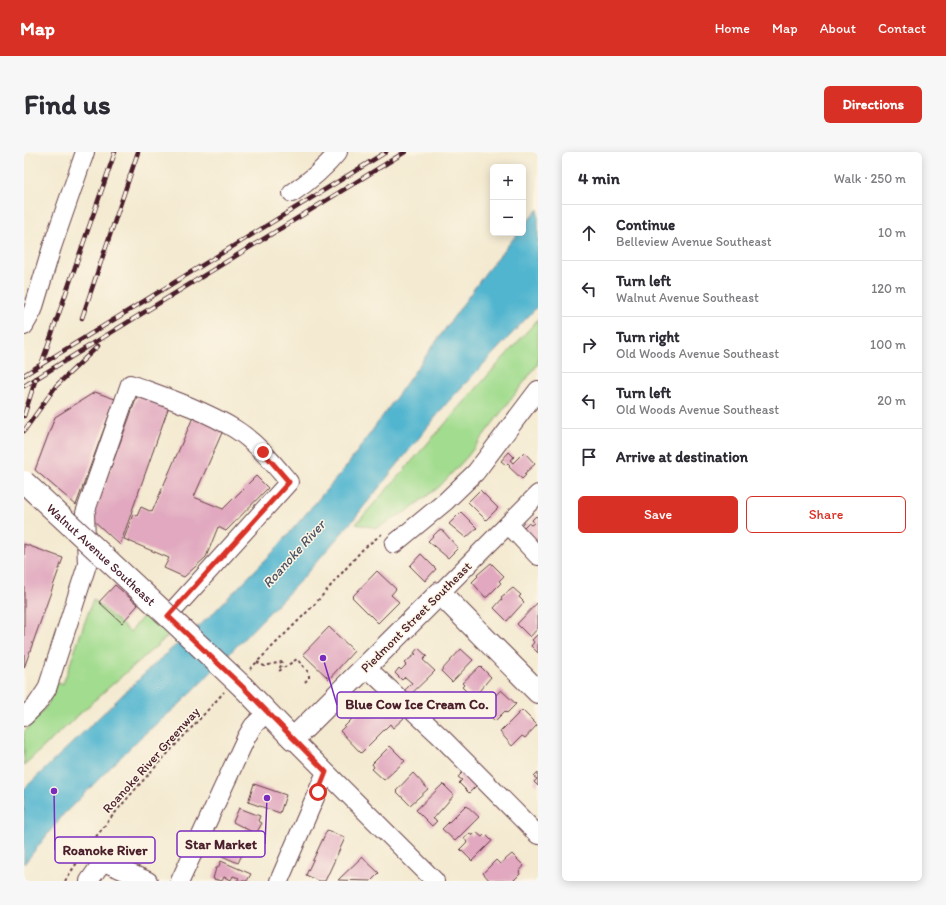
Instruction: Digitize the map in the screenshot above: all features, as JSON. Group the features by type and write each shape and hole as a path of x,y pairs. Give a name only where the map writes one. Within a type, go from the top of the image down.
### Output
{"main road":[{"name":"Walnut Avenue Southeast","path":"24,482 168,616 234,690 267,712 294,739"},
{"name":"Piedmont Street Southeast","path":"294,739 440,593"},
{"path":"440,593 538,692"}],"street":[{"path":"24,326 33,310 52,247 85,152"},
{"path":"292,193 311,181 324,169 338,152"},
{"path":"24,717 37,704 47,689 87,565 85,513 130,384 202,411 236,429 263,452 289,482 168,616"},
{"path":"394,544 446,502 476,472 538,390"},
{"name":"Piedmont Street Southeast","path":"440,593 538,494"},
{"path":"508,524 538,556"},
{"path":"366,667 442,738 538,835"},
{"path":"180,881 246,738 253,726 267,712"},
{"name":"Walnut Avenue Southeast","path":"294,739 435,881"},
{"path":"282,880 326,772"},
{"path":"89,881 101,864 106,863 148,881"}],"path":[{"path":"257,662 264,666 282,662 279,671 297,659 309,673 309,678 305,682"},
{"name":"Roanoke River Greenway","path":"65,881 84,851 129,794 234,690"}],"green space":[{"path":"538,319 538,364 467,457 439,487 407,511 377,528 356,524"},
{"path":"93,599 130,632 145,614 168,636 107,689 24,765 24,732 48,704 56,683 63,684"}],"water":[{"path":"538,209 538,306 447,403 353,520 300,581 181,703 142,736 63,815 24,864 24,789 161,658 210,616 273,552 346,467 486,272 516,236 526,236 526,223"}],"building":[{"path":"95,392 115,399 76,505 35,470 55,417"},
{"path":"138,394 169,406 120,545 92,519"},
{"path":"194,415 224,428 194,497 223,509 256,476 268,488 226,531 218,527 206,557 184,577 164,568 169,558 124,539 133,514 137,516 141,507 152,512"},
{"path":"509,452 514,457 510,460 513,463 524,452 535,464 524,474 526,475 522,479 509,467 510,466 508,463 506,465 501,461"},
{"path":"480,490 498,508 486,520 468,502"},
{"path":"461,512 477,528 466,538 449,524"},
{"path":"536,516 538,518 538,543 523,528 528,523 531,525 534,523 532,520"},
{"path":"439,530 443,531 458,548 448,558 428,541"},
{"path":"24,544 63,558 24,668"},
{"path":"421,554 436,569 425,581 410,566"},
{"path":"491,563 504,576 499,581 501,583 487,597 485,597 472,582 478,576 477,575"},
{"path":"377,571 396,589 391,595 399,602 378,623 352,597"},
{"path":"115,585 138,605 122,623 99,602"},
{"path":"513,588 521,595 519,597 524,602 507,621 494,608 502,599 501,597"},
{"path":"538,602 538,628 530,637 517,624"},
{"path":"329,627 354,651 329,679 303,654"},
{"path":"538,634 538,653 531,646 534,642 532,640"},
{"path":"418,648 427,656 423,660 435,671 408,697 403,692 412,683 405,677 402,680 395,673 399,668 401,670 406,665 404,663 416,654 414,653"},
{"path":"461,649 473,660 452,682 441,671"},
{"path":"480,666 491,677 475,696 473,693 471,696 462,687 464,685 462,683"},
{"path":"501,690 516,704 507,713 505,711 495,721 483,709 486,707 484,706"},
{"path":"378,693 404,718 393,728 390,724 361,753 340,731"},
{"path":"522,710 537,725 525,738 522,736 512,746 500,732"},
{"path":"390,746 405,761 384,780 372,769 374,767 372,764"},
{"path":"465,770 479,783 469,793 459,783 462,780 458,777"},
{"path":"413,773 428,789 410,805 396,791"},
{"path":"538,773 538,786 534,782 537,779 534,777"},
{"path":"254,784 286,795 280,813 248,802"},
{"path":"443,784 454,795 433,819 437,821 432,826 416,810"},
{"path":"466,805 479,817 455,841 442,829"},
{"path":"239,808 260,816 258,821 262,823 256,834 233,822"},
{"path":"327,830 345,838 325,881 319,881 306,875"},
{"path":"476,832 482,837 485,834 492,841 472,861 460,849 467,842 464,838 470,833 472,836"},
{"path":"233,833 249,840 238,863 222,856"},
{"path":"512,854 524,866 519,872 520,874 514,880 515,881 490,881 483,873 496,860 500,864"},
{"path":"362,857 379,873 371,881 338,880"},
{"path":"221,861 251,874 247,881 237,881 239,878 233,876 231,880 224,877 222,881 213,879 216,868 218,868"}],"railway":[{"path":"41,365 115,152"},
{"path":"82,318 138,152"},
{"path":"24,375 386,152"},
{"path":"24,386 405,152"},
{"path":"24,431 56,386 98,346"},
{"path":"24,416 36,378"}],"place":[{"name":"Blue Cow Ice Cream Co.","path":"323,658"},
{"name":"Roanoke River","path":"54,791"},
{"name":"Star Market","path":"267,798"}],"route":[{"path":"263,452 289,482 168,616 244,688 326,772 318,792"}]}
